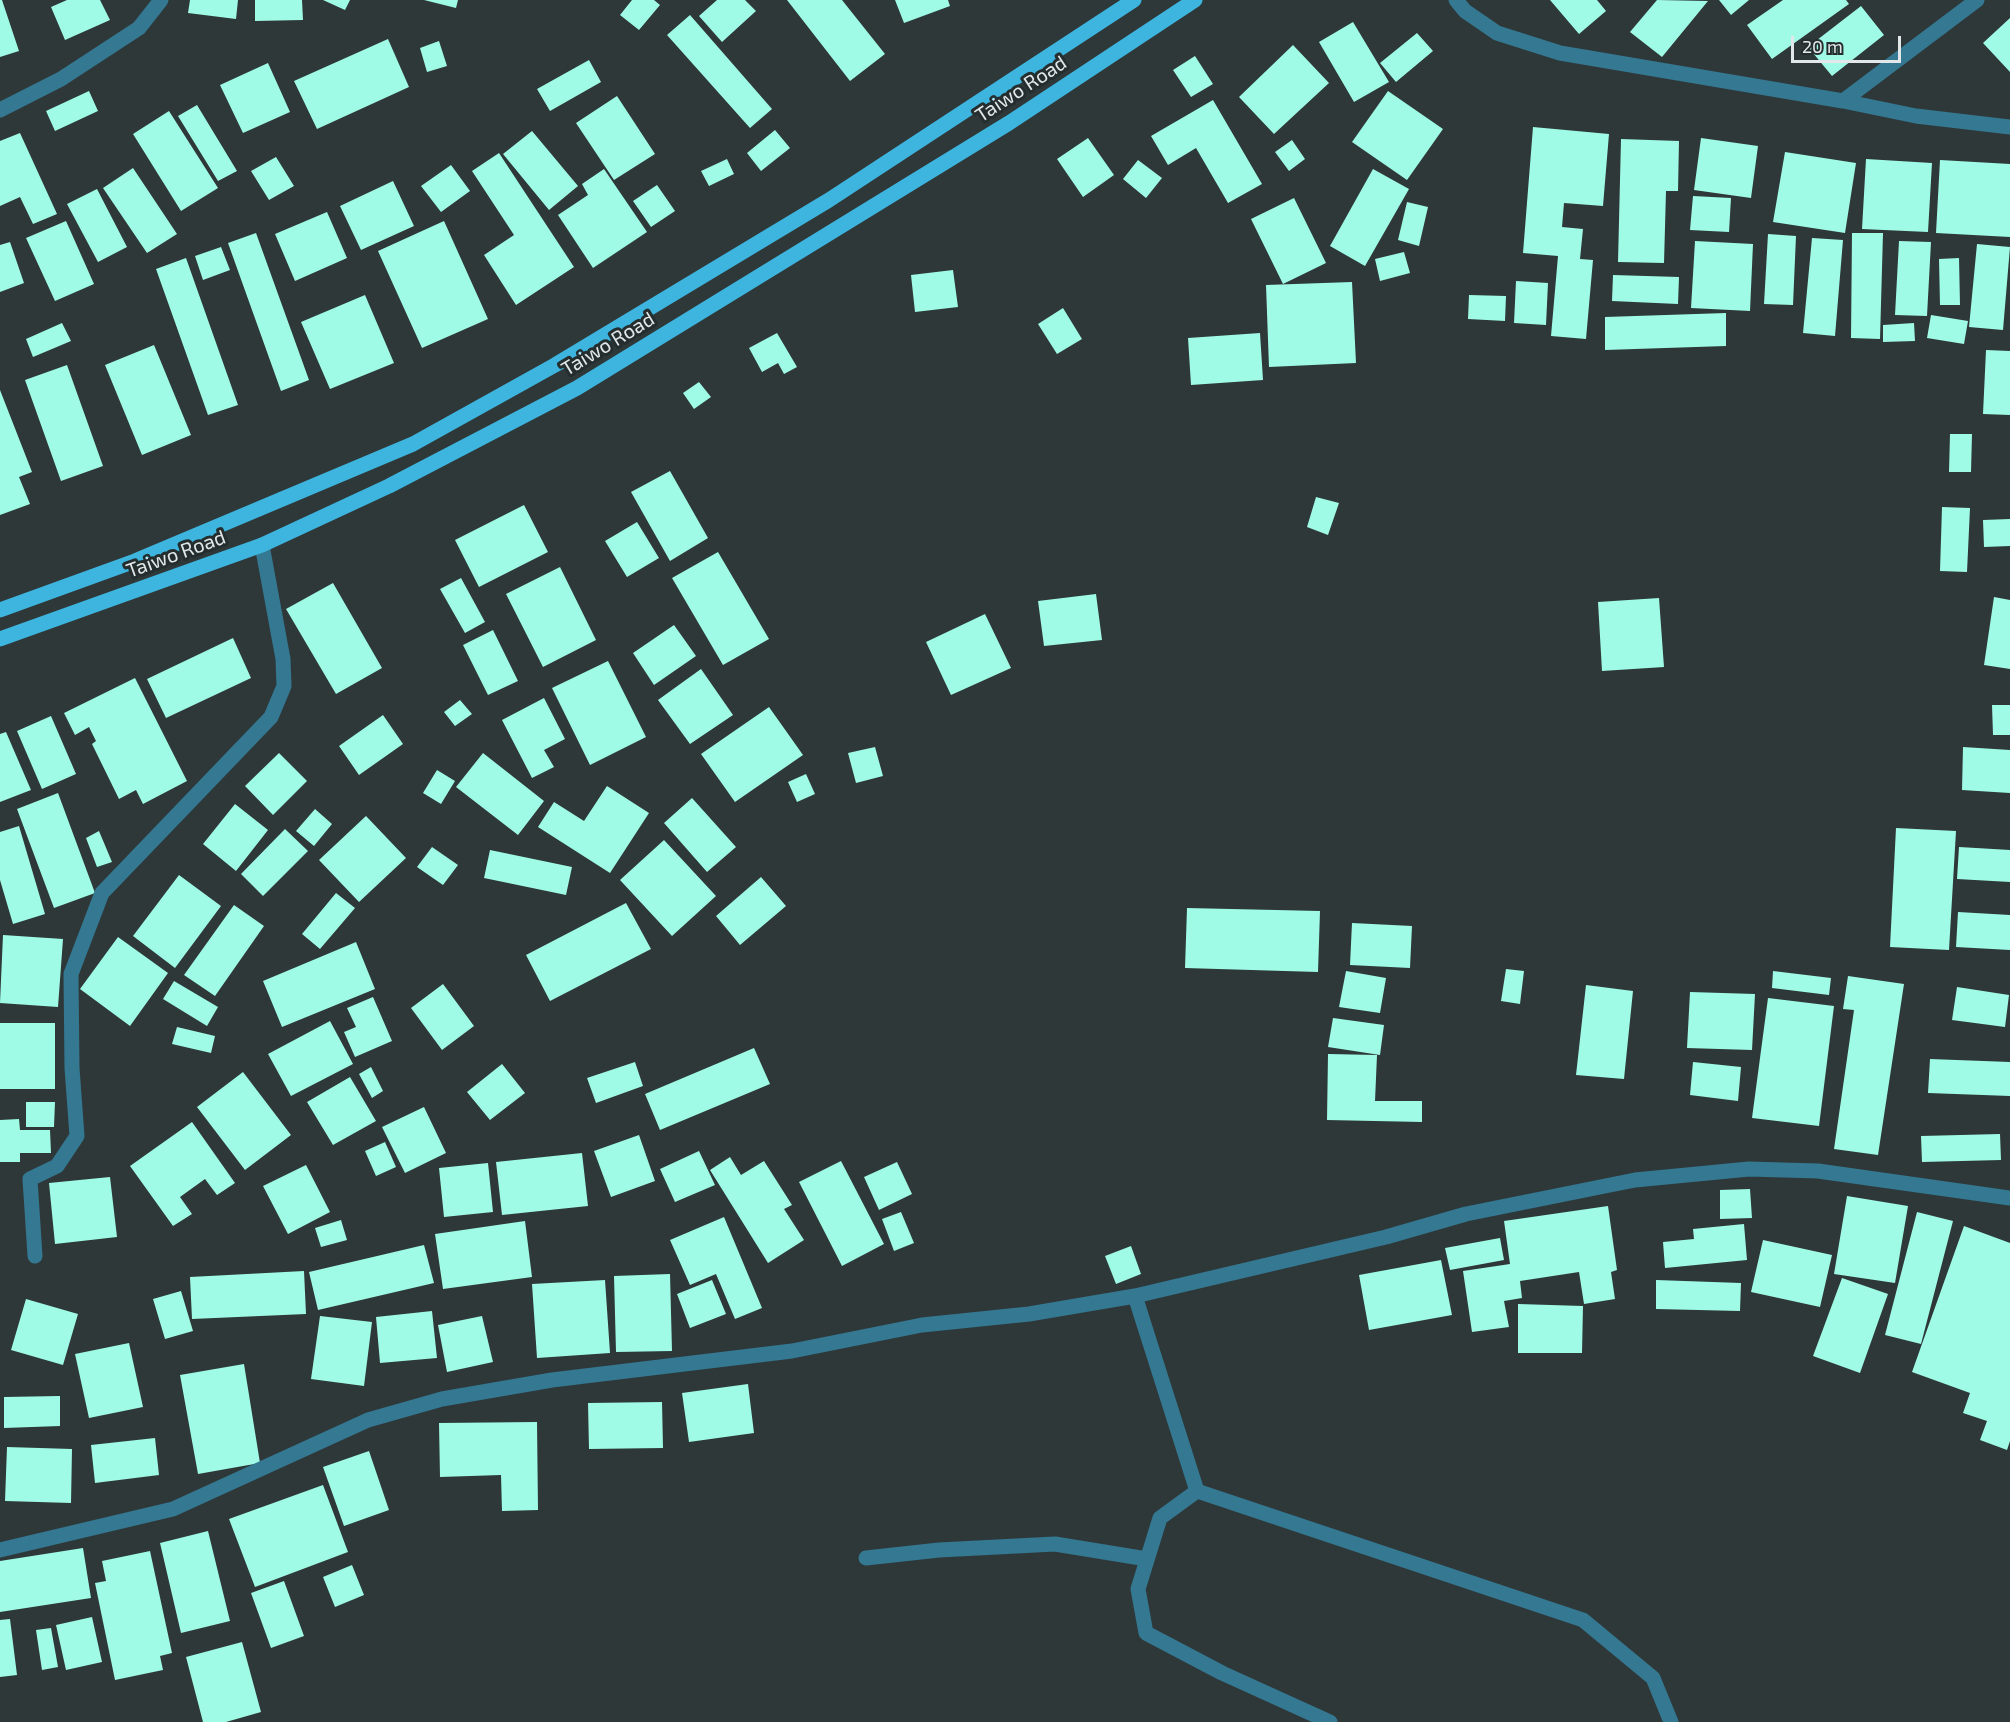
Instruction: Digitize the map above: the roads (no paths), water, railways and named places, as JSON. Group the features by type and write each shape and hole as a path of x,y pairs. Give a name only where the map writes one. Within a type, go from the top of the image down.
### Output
{"main road":[{"name":"Taiwo Road","path":"0,610 135,561 413,444 555,365 829,200 1134,0"},
{"name":"Taiwo Road","path":"0,639 262,546 389,486 577,388 1009,123 1195,0"}],"street":[{"path":"0,110 62,79 139,28 161,0"},
{"path":"1456,0 1465,11 1497,33 1560,53 1843,101 1916,116 2010,127"},
{"path":"1843,101 1977,0"},
{"path":"35,1256 30,1179 57,1166 76,1136 70,974 102,893 271,717 284,686 283,659 262,546"},
{"path":"0,1550 173,1509 368,1420 442,1399 552,1380 792,1351 922,1326 1029,1314 1135,1296 1386,1237 1466,1214 1635,1180 1749,1170 1818,1171 2010,1198"},
{"path":"1135,1296 1197,1491"},
{"path":"1197,1491 1160,1518 1138,1589 1146,1633 1222,1673 1330,1722"},
{"path":"1197,1491 1583,1620 1653,1678 1671,1722"},
{"path":"866,1558 939,1550 1055,1544 1148,1560"}]}
